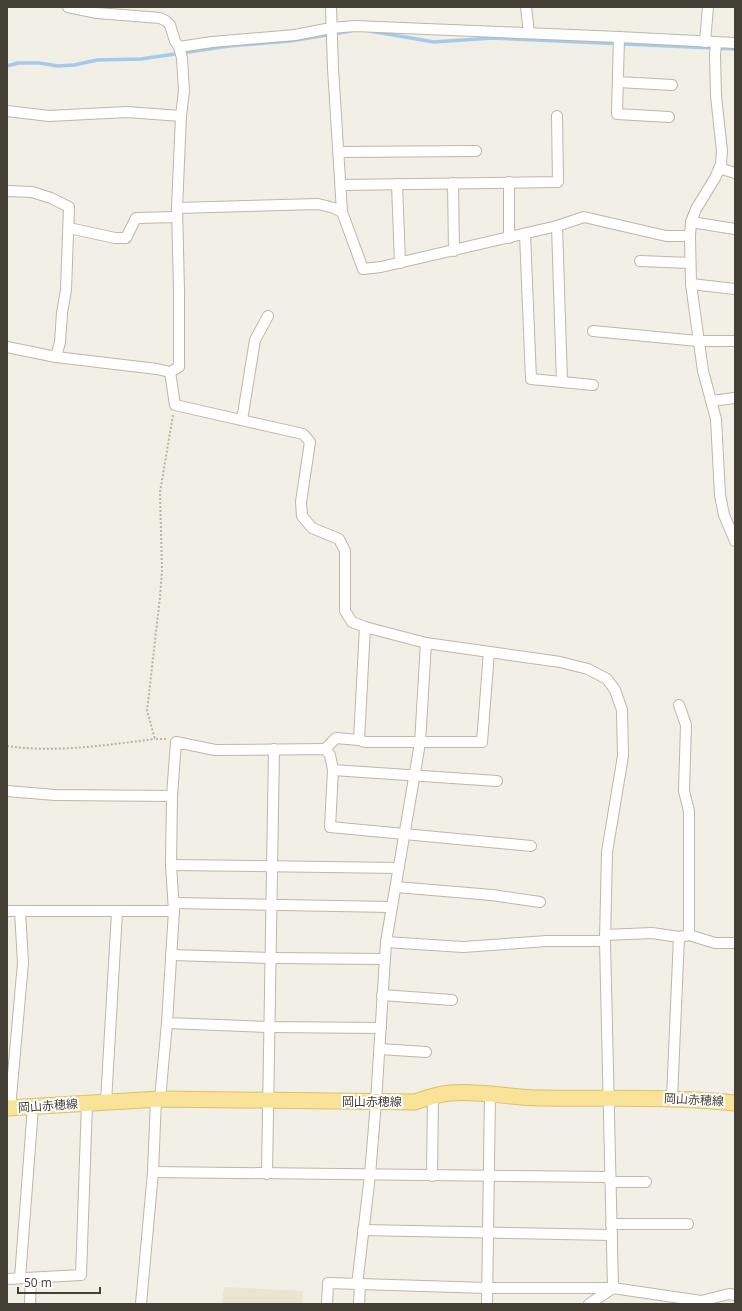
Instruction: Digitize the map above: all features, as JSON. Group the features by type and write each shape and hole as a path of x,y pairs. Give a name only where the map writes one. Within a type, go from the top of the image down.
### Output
{"main road":[{"name":"岡山赤穂線","path":"9,1108 158,1099 415,1102 433,1096 451,1093 490,1094 536,1098 608,1100 672,1098 735,1103"}],"street":[{"path":"7,347 56,357 158,369 170,372 179,367 177,213 181,116 184,91 180,51 175,42 170,25 160,18 97,13 68,7"},
{"path":"331,7 331,32 342,212 363,269 400,263 454,251 557,226 584,217 666,236 690,236"},
{"path":"526,7 529,33"},
{"path":"705,42 708,7"},
{"path":"180,51 212,42 331,32 355,26 529,33 619,41 705,42 715,47 735,44"},
{"path":"619,41 617,114 670,117"},
{"path":"715,47 716,96 722,151 719,168 715,178 696,209 691,222 690,263 691,284 702,371 716,419 720,495 724,515 735,541"},
{"path":"618,82 672,85"},
{"path":"7,111 49,116 127,112 181,116"},
{"path":"341,185 558,182 556,116"},
{"path":"339,152 476,151"},
{"path":"719,168 735,173"},
{"path":"509,182 509,238"},
{"path":"453,183 454,251"},
{"path":"396,184 400,263"},
{"path":"7,190 32,192 51,198 69,207 66,290 62,313 60,342 56,357"},
{"path":"68,228 114,238 126,238 136,218 177,213 318,204 334,208 342,212"},
{"path":"691,222 735,229"},
{"path":"557,226 562,382"},
{"path":"525,234 531,379 593,384"},
{"path":"640,261 690,263"},
{"path":"691,284 735,289"},
{"path":"242,420 255,340 268,316"},
{"path":"594,331 698,341 735,341"},
{"path":"170,372 175,405 303,434 310,442 301,502 302,516 312,528 339,539 345,551 344,611 352,622 365,627 426,643 560,662 588,669 607,679 615,690 622,710 623,756 607,852 605,938 613,1288"},
{"path":"711,401 735,398"},
{"path":"359,740 365,627"},
{"path":"359,1304 363,1230 370,1175 380,1049 386,942 420,743 426,643"},
{"path":"141,1304 158,1099 167,1023 174,907 172,865 172,796 176,742 216,750 325,749 336,738 365,742 482,742 489,652"},
{"path":"672,1098 684,936 689,811 684,791 686,725 679,705"},
{"path":"267,1174 274,749"},
{"path":"325,749 330,755 332,770 330,827 531,846"},
{"path":"332,770 497,781"},
{"path":"7,791 55,795 172,796"},
{"path":"172,865 399,868"},
{"path":"396,887 492,894 540,902"},
{"path":"7,911 117,912 174,907 391,907"},
{"path":"9,1108 23,963 20,911"},
{"path":"106,1102 117,912"},
{"path":"386,942 463,947 605,938 652,933 684,936 715,943 735,943"},
{"path":"171,955 385,959"},
{"path":"382,995 452,1000"},
{"path":"167,1023 269,1027 381,1028"},
{"path":"380,1049 426,1052"},
{"path":"487,1304 490,1094"},
{"path":"432,1176 433,1096"},
{"path":"7,1279 82,1275 87,1103"},
{"path":"20,1278 33,1107"},
{"path":"153,1172 489,1176 646,1182"},
{"path":"612,1224 688,1224"},
{"path":"363,1230 612,1235"},
{"path":"30,1304 31,1278"},
{"path":"327,1304 328,1283 487,1288 613,1288 701,1301 729,1294 735,1295"},
{"path":"589,1304 613,1288"}],"path":[{"path":"155,739 147,711 162,570 160,492 175,405"},
{"path":"7,746 22,748 89,747 155,739 173,739 176,742"}],"shaded area":[{"path":"224,1287 303,1291 302,1304 222,1304"}],"waterway":[{"path":"7,66 18,63 39,63 58,66 74,65 97,60 141,59 229,46 290,41 351,31"},
{"path":"370,31 434,42 492,38 735,49"}]}
